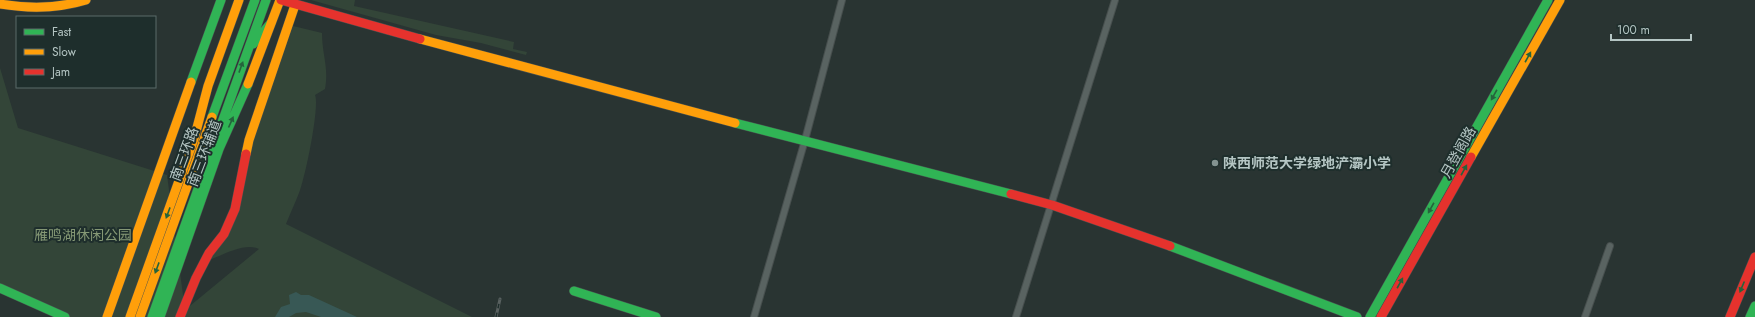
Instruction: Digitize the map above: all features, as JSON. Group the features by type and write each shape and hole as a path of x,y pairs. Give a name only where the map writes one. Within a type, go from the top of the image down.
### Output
{"main road":[{"path":"0,4 44,9 69,6 86,0"},
{"path":"107,317 221,0"},
{"name":"南三环辅道","path":"130,317 185,178 208,86 239,0"},
{"name":"南三环路","path":"140,317 185,178 256,0"},
{"name":"南三环路","path":"152,317 203,184 248,48 266,0"},
{"path":"280,0 295,6 591,85 1052,205 1180,250 1357,317"},
{"name":"南三环辅道","path":"160,317 203,184 243,96 280,0"},
{"name":"月登阁路","path":"1370,317 1548,0"},
{"name":"月登阁路","path":"1381,317 1560,0"},
{"path":"180,317 196,278 210,253 224,234 236,209 249,140 295,6"},
{"path":"248,48 271,23"},
{"path":"1730,317 1755,258"},
{"path":"0,288 65,317"},
{"path":"574,291 656,317"},
{"path":"1750,317 1755,306"}],"street":[{"path":"754,317 805,140 842,0"},
{"path":"1016,317 1115,0"},
{"path":"1585,317 1610,246"}],"green space":[{"path":"311,0 355,0 354,6 514,42 513,49 527,52 526,55 481,43 436,35"},
{"name":"雁鸣湖休闲公园","path":"293,26 322,33 326,81 325,89 315,95 316,102 314,127 308,159 302,185 286,224 472,317 63,317 0,288 0,68 18,128 167,175 185,310 259,249 253,247 241,248 209,260 239,208 252,144"}],"water":[{"path":"296,292 301,295 309,295 357,317 321,317 306,312 296,313 289,317 275,317 281,307 290,304 289,295"}],"railway":[{"path":"496,317 500,299"}],"traffic: fast":[{"path":"191,82 221,0"},
{"path":"212,117 255,0"},
{"path":"152,317 266,0"},
{"path":"1370,317 1548,0"},
{"path":"253,44 271,23"},
{"path":"160,317 219,149 248,84"},
{"path":"735,123 1011,194"},
{"path":"1170,246 1357,317"},
{"path":"0,288 65,317"},
{"path":"574,291 656,317"},
{"path":"1750,317 1755,306"}],"traffic: slow":[{"path":"0,4 22,7 54,7 86,0"},
{"path":"130,317 194,139 208,86 239,0"},
{"path":"248,84 280,0"},
{"path":"1471,157 1560,0"},
{"path":"246,154 249,140 295,5"},
{"path":"420,39 735,123"},
{"path":"107,317 191,82"},
{"path":"140,317 212,117"}],"traffic: jam":[{"path":"281,0 420,39"},
{"path":"180,317 196,278 209,253 224,234 235,209 246,154"},
{"path":"1381,317 1471,157"},
{"path":"1011,194 1052,205 1170,246"},
{"path":"1730,317 1755,257"}],"place":[{"name":"陕西师范大学绿地浐灞小学","path":"1215,163"}]}
